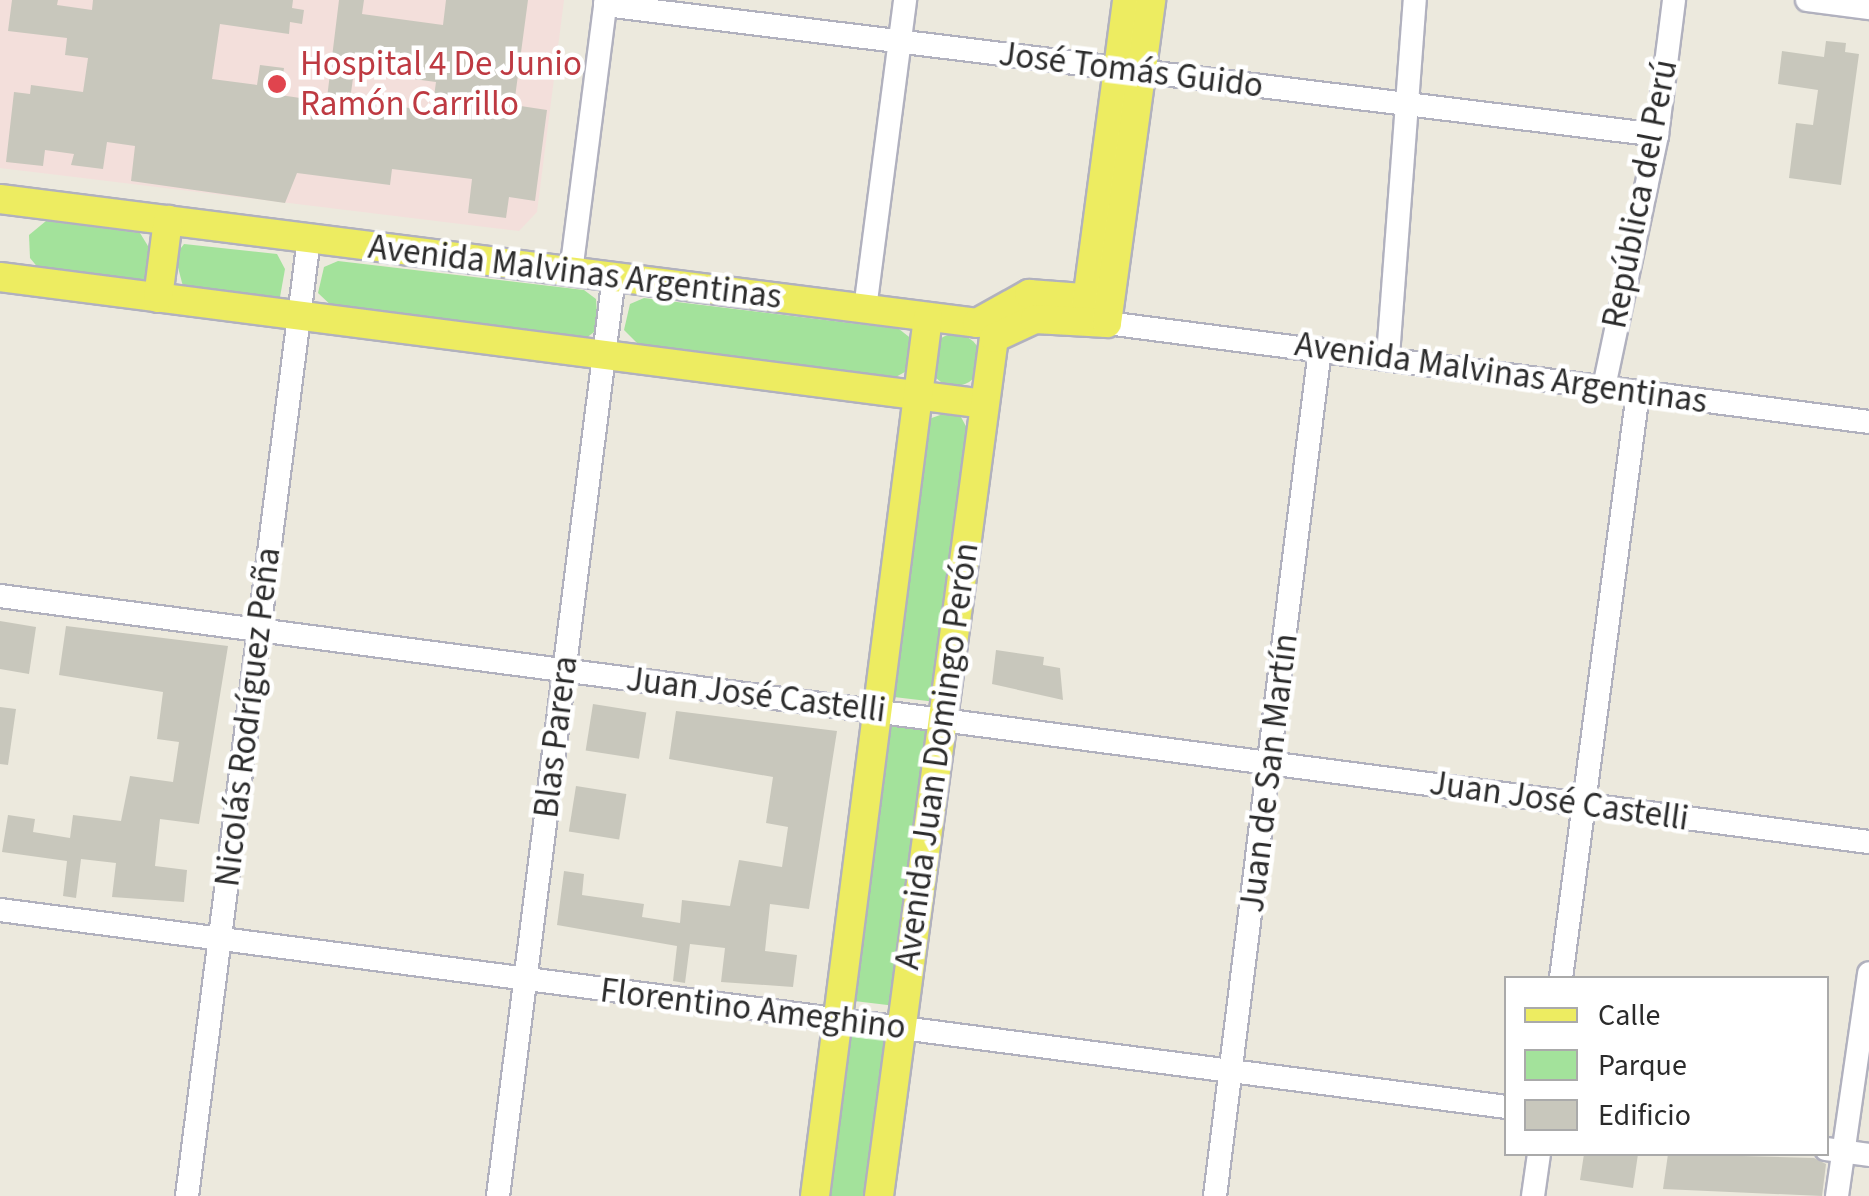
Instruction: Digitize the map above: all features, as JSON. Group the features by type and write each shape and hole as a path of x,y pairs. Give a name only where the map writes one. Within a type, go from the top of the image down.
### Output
{"main road":[{"path":"1105,312 1129,71 1127,0"},
{"path":"1129,71 1151,0"},
{"name":"Avenida Malvinas Argentinas","path":"0,199 928,317 986,331 1035,319 1105,312"},
{"path":"158,298 168,220"},
{"path":"0,278 984,404"},
{"name":"Avenida Juan Domingo Perón","path":"815,1196 928,317"},
{"name":"Avenida Juan Domingo Perón","path":"879,1196 984,404 986,331"}],"street":[{"path":"864,309 905,0"},
{"path":"1388,356 1409,104 1404,82 1416,0"},
{"name":"República del Perú","path":"1604,387 1619,291 1657,136 1674,0"},
{"path":"1807,0 1869,8"},
{"path":"571,272 606,2"},
{"name":"José Tomás Guido","path":"606,2 1657,136"},
{"name":"Nicolás Rodríguez Peña","path":"187,1196 309,238"},
{"name":"Blas Parera","path":"498,1196 614,277"},
{"name":"Avenida Malvinas Argentinas","path":"1105,312 1320,349 1869,422"},
{"name":"Juan de San Martín","path":"1215,1196 1320,349"},
{"path":"1561,976 1638,392"},
{"name":"Juan José Castelli","path":"0,596 1869,842"},
{"name":"Florentino Ameghino","path":"0,910 1504,1107"},
{"path":"1838,1196 1835,1150 1869,973"},
{"path":"1835,1150 1869,1155"},
{"path":"1533,1196 1539,1156"}],"shaded area":[{"name":"Hospital 4 De Junio Ramón Carrillo","path":"0,0 564,0 537,212 519,231 0,168"}],"green space":[{"path":"46,221 140,233 151,251 150,278 132,286 44,275 30,258 29,235"},
{"path":"184,244 277,254 285,269 280,297 265,304 185,294 175,256"},
{"path":"338,261 584,290 596,299 598,329 581,342 336,310 318,293 324,267"},
{"path":"644,298 899,329 913,340 912,368 894,378 642,348 624,330 630,304"},
{"path":"955,334 973,342 981,360 973,378 955,386 937,378 929,360 937,342"},
{"path":"943,414 961,417 968,430 936,702 894,697 926,420"},
{"path":"888,726 930,731 896,1006 854,1001"},
{"path":"848,1029 890,1034 870,1196 828,1196"}],"building":[{"name":"Hospital 4 De Junio Ramón Carrillo","path":"12,0 58,0 57,5 92,10 93,0 293,0 292,8 304,10 302,24 290,22 289,34 220,24 212,79 257,85 260,65 284,68 280,95 327,98 339,0 364,0 362,14 443,25 446,0 528,0 514,105 547,110 535,201 509,197 506,218 468,213 472,179 392,169 390,185 297,173 285,203 131,181 135,146 107,142 103,169 71,165 74,154 45,150 43,166 6,162 14,92 30,94 31,85 83,92 88,58 65,55 67,38 8,31","holes":["354,71 436,82 432,111 350,100"]},
{"path":"1826,41 1846,43 1845,52 1859,54 1841,185 1789,178 1796,123 1813,125 1818,90 1778,84 1782,51 1824,57"},
{"path":"0,621 36,627 29,674 0,669"},
{"path":"66,626 228,646 199,824 160,819 155,866 187,870 184,902 112,897 116,863 81,859 76,898 63,896 67,861 2,852 8,815 35,819 33,832 70,838 73,815 121,821 130,776 173,782 179,742 157,739 163,692 59,675"},
{"path":"996,650 1044,657 1043,665 1060,668 1063,700 992,684"},
{"path":"593,704 646,712 639,759 586,750"},
{"path":"0,707 16,709 8,765 0,764"},
{"path":"676,711 837,731 809,909 770,904 765,951 797,955 793,987 721,982 725,948 690,944 685,983 673,981 677,946 557,925 564,871 584,874 582,895 644,904 642,917 680,923 682,900 730,906 739,860 782,867 788,827 766,823 773,777 669,759"},
{"path":"576,786 626,794 619,839 569,831"},
{"path":"1584,1156 1638,1156 1633,1188 1580,1180"},
{"path":"1668,1156 1814,1158 1826,1164 1822,1196 1663,1189"}],"place":[{"name":"Hospital 4 De Junio Ramón Carrillo","path":"277,84"}]}
